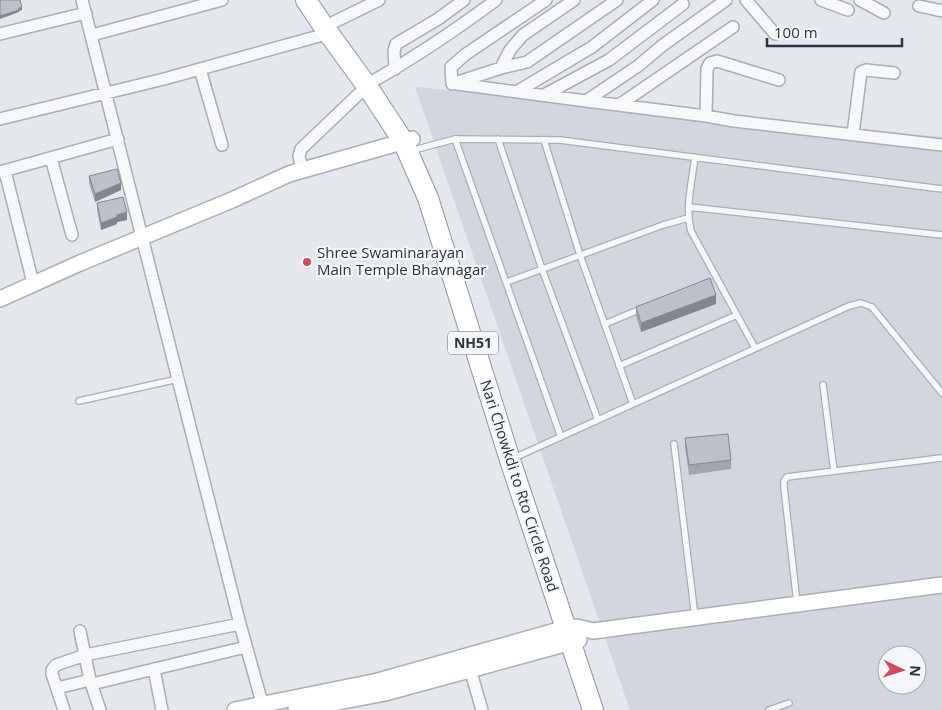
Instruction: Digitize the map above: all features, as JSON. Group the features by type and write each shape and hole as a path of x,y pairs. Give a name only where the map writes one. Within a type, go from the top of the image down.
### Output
{"highway":[{"name":"Nari Chowkdi to Rto Circle Road","path":"306,0 371,83 410,145 577,633 593,710"},
{"name":"NH51","path":"319,0 329,27"},
{"name":"NH51","path":"577,633 603,710"}],"street":[{"path":"82,0 240,624 263,707"},
{"path":"92,35 222,0"},
{"path":"0,119 200,69 329,27 380,0"},
{"path":"395,69 394,51 396,44 438,19 464,0"},
{"path":"302,170 299,156 300,149 371,83 467,22 496,0"},
{"path":"452,84 451,67 458,60 546,0"},
{"path":"501,68 510,50 524,35 574,0"},
{"path":"452,84 501,68 527,62 617,0"},
{"path":"518,92 592,48 653,0"},
{"path":"586,101 638,66 663,45 726,0"},
{"path":"746,0 775,34"},
{"path":"821,0 848,10"},
{"path":"860,0 884,13"},
{"path":"544,95 609,60 683,4"},
{"path":"919,6 942,11"},
{"path":"0,34 86,13"},
{"path":"619,105 734,27"},
{"path":"706,116 707,69 710,63 717,61 779,80"},
{"path":"200,69 222,145"},
{"path":"853,134 862,72 866,70 894,73"},
{"path":"452,84 734,121 942,145"},
{"path":"33,283 2,172 118,139"},
{"path":"0,299 33,283 232,200 289,174 410,145"},
{"path":"51,158 72,235"},
{"path":"235,710 263,707 468,663 577,633 797,605 942,584"},
{"path":"64,710 52,674 53,666 85,655 240,624"},
{"path":"80,631 91,682 100,710"},
{"path":"57,688 154,669 246,647"},
{"path":"296,710 326,707 385,693 468,663"},
{"path":"468,663 482,710"},
{"path":"154,669 162,710"}],"lane":[{"path":"410,145 455,139 569,141 942,189"},
{"path":"455,139 561,437"},
{"path":"498,140 542,269 598,420"},
{"path":"544,140 580,255 633,404"},
{"path":"695,157 688,218 691,231 755,348"},
{"path":"689,208 942,235"},
{"path":"507,282 663,224 688,218"},
{"path":"708,281 716,278"},
{"path":"516,457 849,306 861,303 872,307 942,393"},
{"path":"605,324 648,306"},
{"path":"620,366 737,314"},
{"path":"79,401 178,379"},
{"path":"823,385 834,471"},
{"path":"674,444 695,617"},
{"path":"797,605 784,481 787,477 941,458"},
{"path":"769,710 789,703"}],"shaded area":[{"path":"415,87 942,137 942,710 630,710"}],"building":[{"path":"0,0 20,0 22,7 19,10 0,16"},
{"path":"117,169 121,183 95,194 89,176"},
{"path":"123,197 127,212 101,223 97,203"},
{"path":"710,278 716,295 641,323 636,307"},
{"path":"728,434 731,460 689,465 685,438"}],"place":[{"name":"Shree Swaminarayan Main Temple Bhavnagar","path":"307,262"}]}
